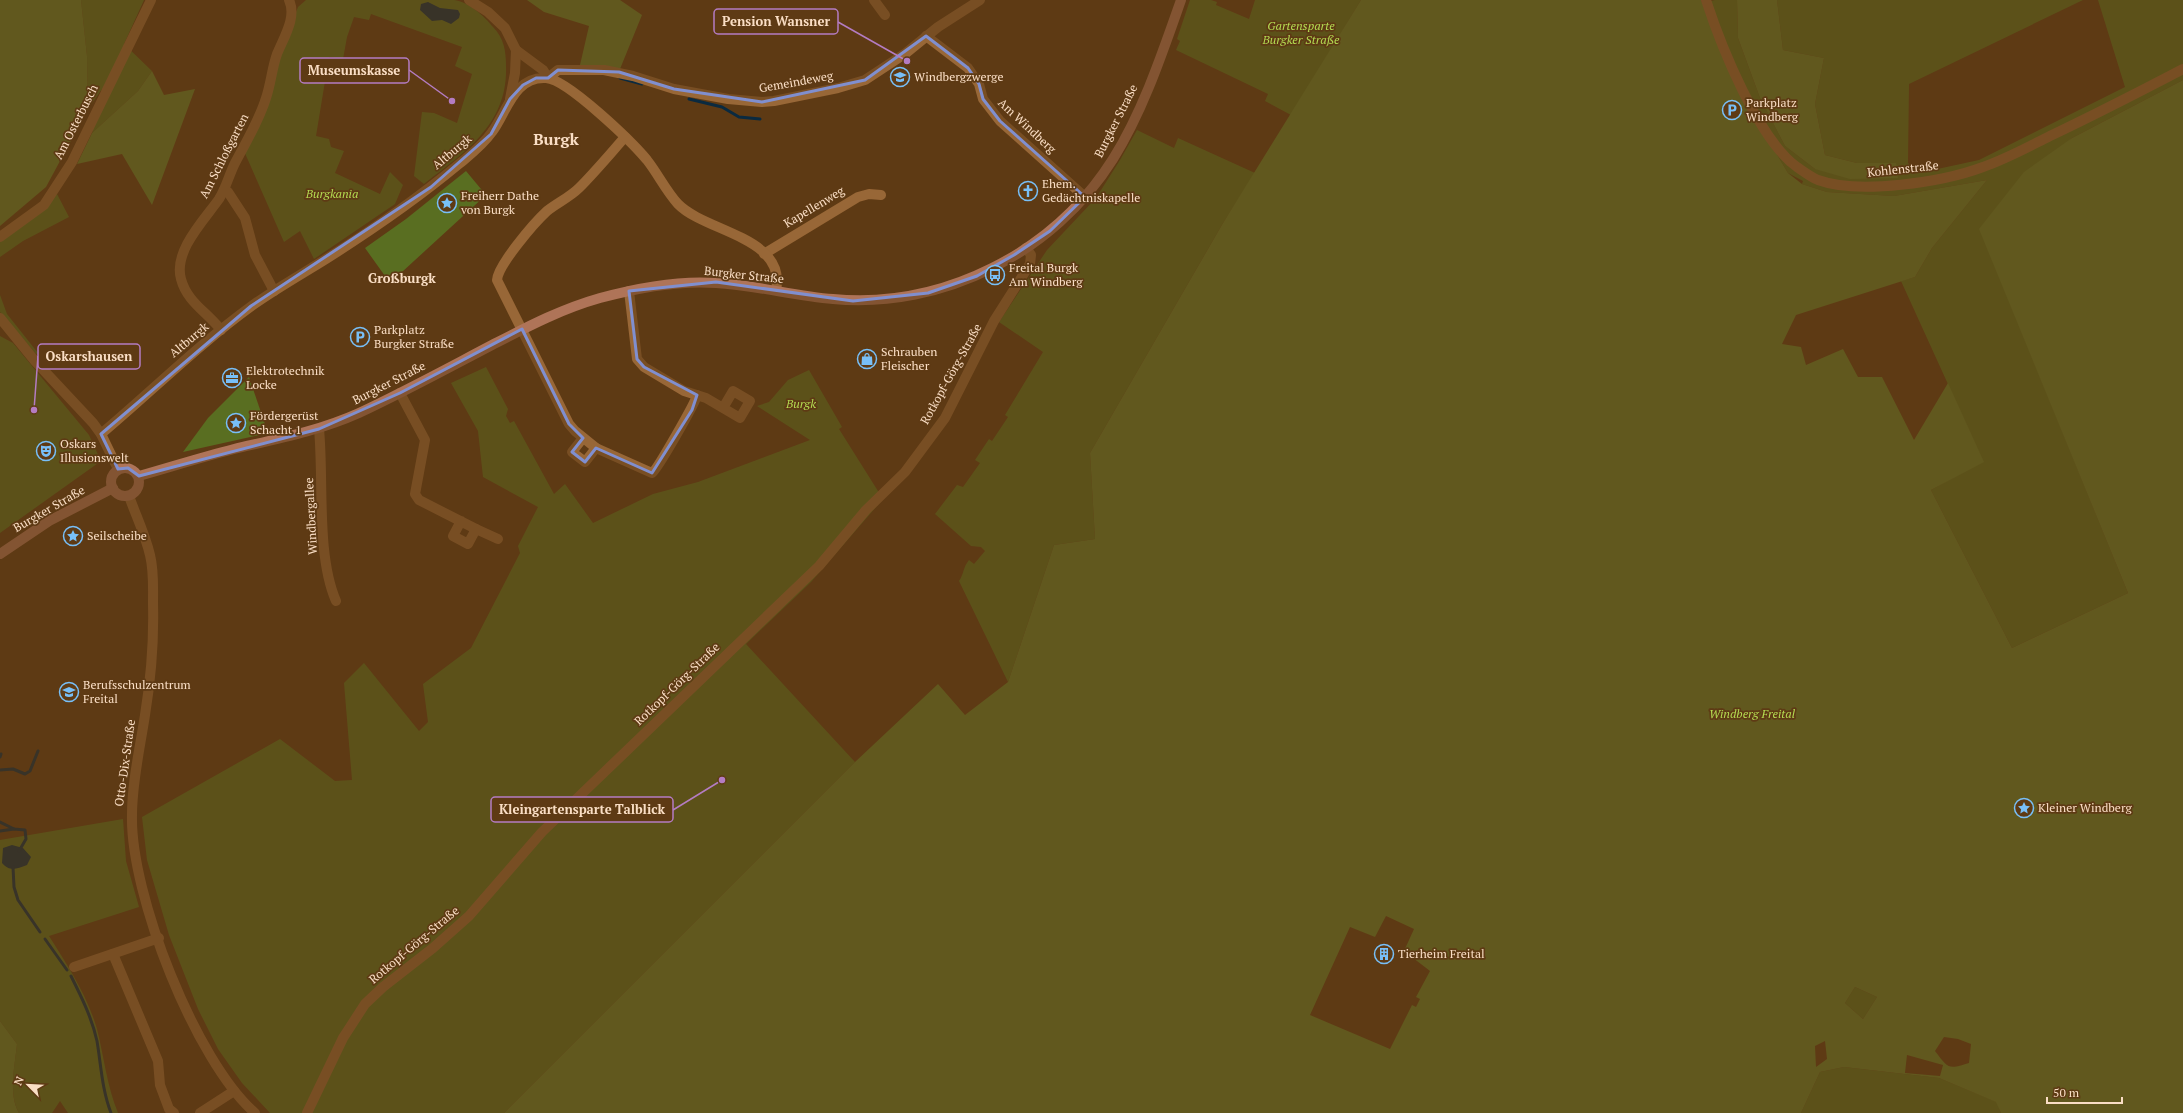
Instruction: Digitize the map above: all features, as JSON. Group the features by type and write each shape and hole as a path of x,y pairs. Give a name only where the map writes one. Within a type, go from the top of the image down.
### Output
{"main road":[{"name":"Burgker Straße","path":"139,476 185,462 319,429 358,413 400,393 522,329 564,310 629,291 665,285 716,282 776,290 806,296 853,301 889,299 922,294 977,276 1026,248 1062,221 1085,197 1115,156 1136,114 1181,0"},
{"path":"128,468 136,472 139,476 139,486 137,491 129,496 119,495 113,488 111,480 118,469 128,468"},
{"name":"Burgker Straße","path":"0,554 49,521 113,488"}],"street":[{"name":"Am Osterbusch","path":"0,237 44,205 68,168 151,0"},
{"name":"Am Schloßgarten","path":"221,330 194,303 187,292 180,278 180,263 185,248 196,228 224,190 267,96 274,63 291,19 293,8 289,0"},
{"path":"470,0 488,12 505,28 516,50 543,70 548,78 559,82 574,92 625,137 648,161 680,206 689,213 736,235 764,254 777,272 776,290"},
{"path":"874,0 885,15"},
{"name":"Gemeindeweg","path":"548,78 558,70 604,70 633,76 674,89 728,99 762,102 774,101 838,88 865,80 926,36 980,0"},
{"name":"Kohlenstraße","path":"1706,0 1717,33 1740,83 1774,145 1796,167 1818,180 1842,185 1870,186 1902,184 1960,175 1984,167 2094,115 2183,69"},
{"name":"Am Windberg","path":"926,36 968,68 979,84 983,99 994,115 1085,197"},
{"path":"510,99 515,73 516,50"},
{"name":"Altburgk","path":"101,434 221,330 274,291 328,258 431,187 476,150 491,134 503,117 510,99 523,85 536,78 548,78"},
{"path":"625,137 578,189 545,213 502,264 497,273 497,280 569,424 596,448 652,473 659,465 684,419 692,410 698,396"},
{"path":"224,190 244,218 257,260 274,291"},
{"name":"Kapellenweg","path":"764,254 858,197 869,194 881,195"},
{"name":"Rotkopf-Görg-Straße","path":"307,1113 325,1073 358,1014 383,987 433,948 469,916 542,832 819,566 875,500 905,472 943,420 994,322 1030,264 1031,255 1026,248"},
{"path":"629,291 638,359 644,367 684,391 723,408"},
{"path":"0,318 101,434 118,469"},
{"path":"400,393 425,440 415,494 419,500 498,539"},
{"name":"Windbergallee","path":"319,429 325,557 332,592 336,601"},
{"path":"583,438 572,452 585,462 596,448"},
{"name":"Otto-Dix-Straße","path":"129,496 150,554 153,598 150,681 132,794 132,830 145,898 171,974 200,1039 234,1091 255,1113"},
{"path":"461,521 453,536 468,544 476,529"},
{"path":"74,967 159,938"},
{"path":"113,954 158,1061 160,1085 169,1109 174,1113"},
{"path":"200,1113 234,1091"}],"highlighted area":[{"path":"926,36 968,68 979,84 983,99 1000,121 1085,197 1050,231 1014,255 977,276 928,293 853,301 716,282 629,291 637,359 644,367 697,395 692,410 652,473 596,448 585,462 572,452 583,438 569,424 522,329 400,393 319,429 139,476 128,468 118,469 101,434 251,306 431,187 491,134 510,99 523,85 536,78 548,78 558,70 619,72 674,89 762,102 865,80"}],"green space":[{"path":"0,0 81,0 87,56 88,109 46,187 0,226"},
{"path":"81,0 144,0 124,44 152,71 138,91 92,133 102,89 88,109 87,56"},
{"name":"Burgkania","path":"306,0 460,1 476,10 497,31 504,45 506,60 505,86 500,104 492,120 482,134 469,147 424,184 414,176 422,112 434,113 457,123 472,74 455,66 462,47 371,14 369,20 354,17 347,37 343,59 329,57 316,136 329,139 331,147 344,151 335,173 380,194 390,172 403,185 395,204 314,259 300,231 284,242 244,151 298,7"},
{"path":"527,0 620,0 642,15 620,69 580,65 589,26 544,12"},
{"name":"Gartensparte Burgker Straße","path":"1190,0 1211,0 1217,2 1216,5 1249,19 1255,0 1361,0 1291,115 1265,101 1268,94 1176,50 1180,41 1177,39"},
{"name":"Windberg Freital","path":"1361,0 1701,0 1737,87 1788,173 1802,184 1827,192 1894,196 1987,180 1932,248 1915,277 1796,315 1782,344 1801,347 1806,365 1843,349 1858,377 1882,377 1914,440 1948,383 1984,462 1931,490 2012,648 2128,593 1979,229 2024,172 2072,138 2183,80 2183,1113 2001,1113 1996,1102 1939,1078 1844,1067 1820,1072 1801,1113 504,1113 855,762 938,684 965,715 1008,682 1054,545 1095,539 1090,453 1223,223","holes":["1386,916 1414,929 1404,951 1430,971 1416,997 1420,999 1416,1007 1412,1005 1390,1049 1310,1015 1350,927 1375,937","1855,987 1877,997 1863,1019 1845,1003","1944,1037 1958,1039 1971,1044 1969,1063 1952,1067 1946,1064 1935,1051","1825,1041 1827,1059 1816,1067 1815,1046","1907,1055 1943,1065 1940,1076 1905,1073"]},
{"path":"1715,0 1737,0 1738,38 1760,98 1785,146 1815,169 1896,163 1857,163 1825,155 1815,104 1824,58 1783,50 1777,0 2083,0 1909,84 1908,163 1919,173 1979,160 2125,87 2098,0 2183,0 2183,80 2072,138 1980,229 2128,593 2012,648 1931,490 1983,461 1901,281 1915,277 1932,248 1987,180 1894,196 1827,192 1802,184 1803,181 1788,173 1737,87 1702,3"},
{"path":"1737,0 1777,0 1783,50 1824,58 1815,104 1825,155 1857,163 1896,163 1898,178 1850,179 1815,169 1785,146 1760,98 1738,38"},
{"path":"152,71 164,95 195,89 152,205 122,154 77,164 92,133 138,91"},
{"path":"1137,130 1174,148 1178,138 1255,173 1223,223 1090,453 1095,539 1054,545 1008,682 959,581 969,560 974,564 985,551 981,547 971,546 935,514 957,485 963,487 980,463 975,460 989,439 992,441 1008,417 1005,415 1043,352 999,322 1047,250 1096,198"},
{"path":"466,171 486,195 390,283 365,248 406,219"},
{"path":"57,194 69,217 23,241 0,257 0,241 47,206"},
{"path":"0,295 7,314 38,353 36,354 0,312"},
{"path":"0,336 13,343 89,435 101,461 0,533"},
{"path":"486,367 508,409 506,416 510,423 514,421 554,494 565,484 593,523 653,494 698,482 810,440 757,406 769,402 788,380 809,370 842,427 839,429 883,499 811,582 746,644 855,762 504,1113 270,1113 242,1083 218,1049 198,1009 169,935 147,860 142,817 280,739 335,781 352,780 344,683 364,663 419,731 428,722 423,684 471,648 520,553 518,546 538,507 483,477 478,431 451,383"},
{"path":"249,377 268,433 183,452 208,418"},
{"path":"123,819 126,861 139,907 49,936 76,981 93,1016 111,1092 118,1113 68,1113 60,1101 52,1113 19,1113 13,1088 17,1044 0,1021 0,840"},
{"path":"1855,987 1877,997 1863,1019 1845,1003"},
{"path":"0,1021 17,1044 13,1088 19,1113 0,1113"},
{"path":"1844,1067 1939,1078 1997,1102 2001,1113 1801,1113 1820,1072"}],"water":[{"path":"428,2 440,8 458,10 460,14 459,18 451,24 442,20 432,21 420,10 421,4"},
{"path":"12,845 23,848 31,857 27,865 20,868 11,869 2,863 3,848"}],"waterway":[{"path":"620,78 642,84"},
{"path":"689,99 722,107 739,117 760,119"},
{"path":"0,770 13,769 25,774 30,771 38,751"},
{"path":"0,822 14,829 25,830 26,839 19,851"},
{"path":"0,831 14,829"},
{"path":"13,867 14,887 18,900 40,932"},
{"path":"45,939 67,970"},
{"path":"71,976 86,1007 95,1032 104,1086 111,1113"}],"place":[{"name":"Pension Wansner","path":"907,61"},
{"name":"Windbergzwerge","path":"900,77"},
{"name":"Museumskasse","path":"452,101"},
{"name":"Parkplatz Windberg","path":"1732,110"},
{"name":"Ehem. Gedächtniskapelle","path":"1028,191"},
{"name":"Freiherr Dathe von Burgk","path":"447,203"},
{"name":"Freital Burgk Am Windberg","path":"995,275"},
{"name":"Parkplatz Burgker Straße","path":"360,337"},
{"name":"Schrauben Fleischer","path":"867,359"},
{"name":"Elektrotechnik Locke","path":"232,378"},
{"name":"Oskarshausen","path":"34,410"},
{"name":"Fördergerüst Schacht 1","path":"236,423"},
{"name":"Oskars Illusionswelt","path":"46,451"},
{"name":"Seilscheibe","path":"73,536"},
{"name":"Berufsschulzentrum Freital","path":"69,692"},
{"name":"Kleingartensparte Talblick","path":"722,780"},
{"name":"Kleiner Windberg","path":"2024,808"},
{"name":"Tierheim Freital","path":"1384,954"}],"district":[{"name":"Burgk","path":"556,139"},
{"name":"Großburgk","path":"402,278"}]}
